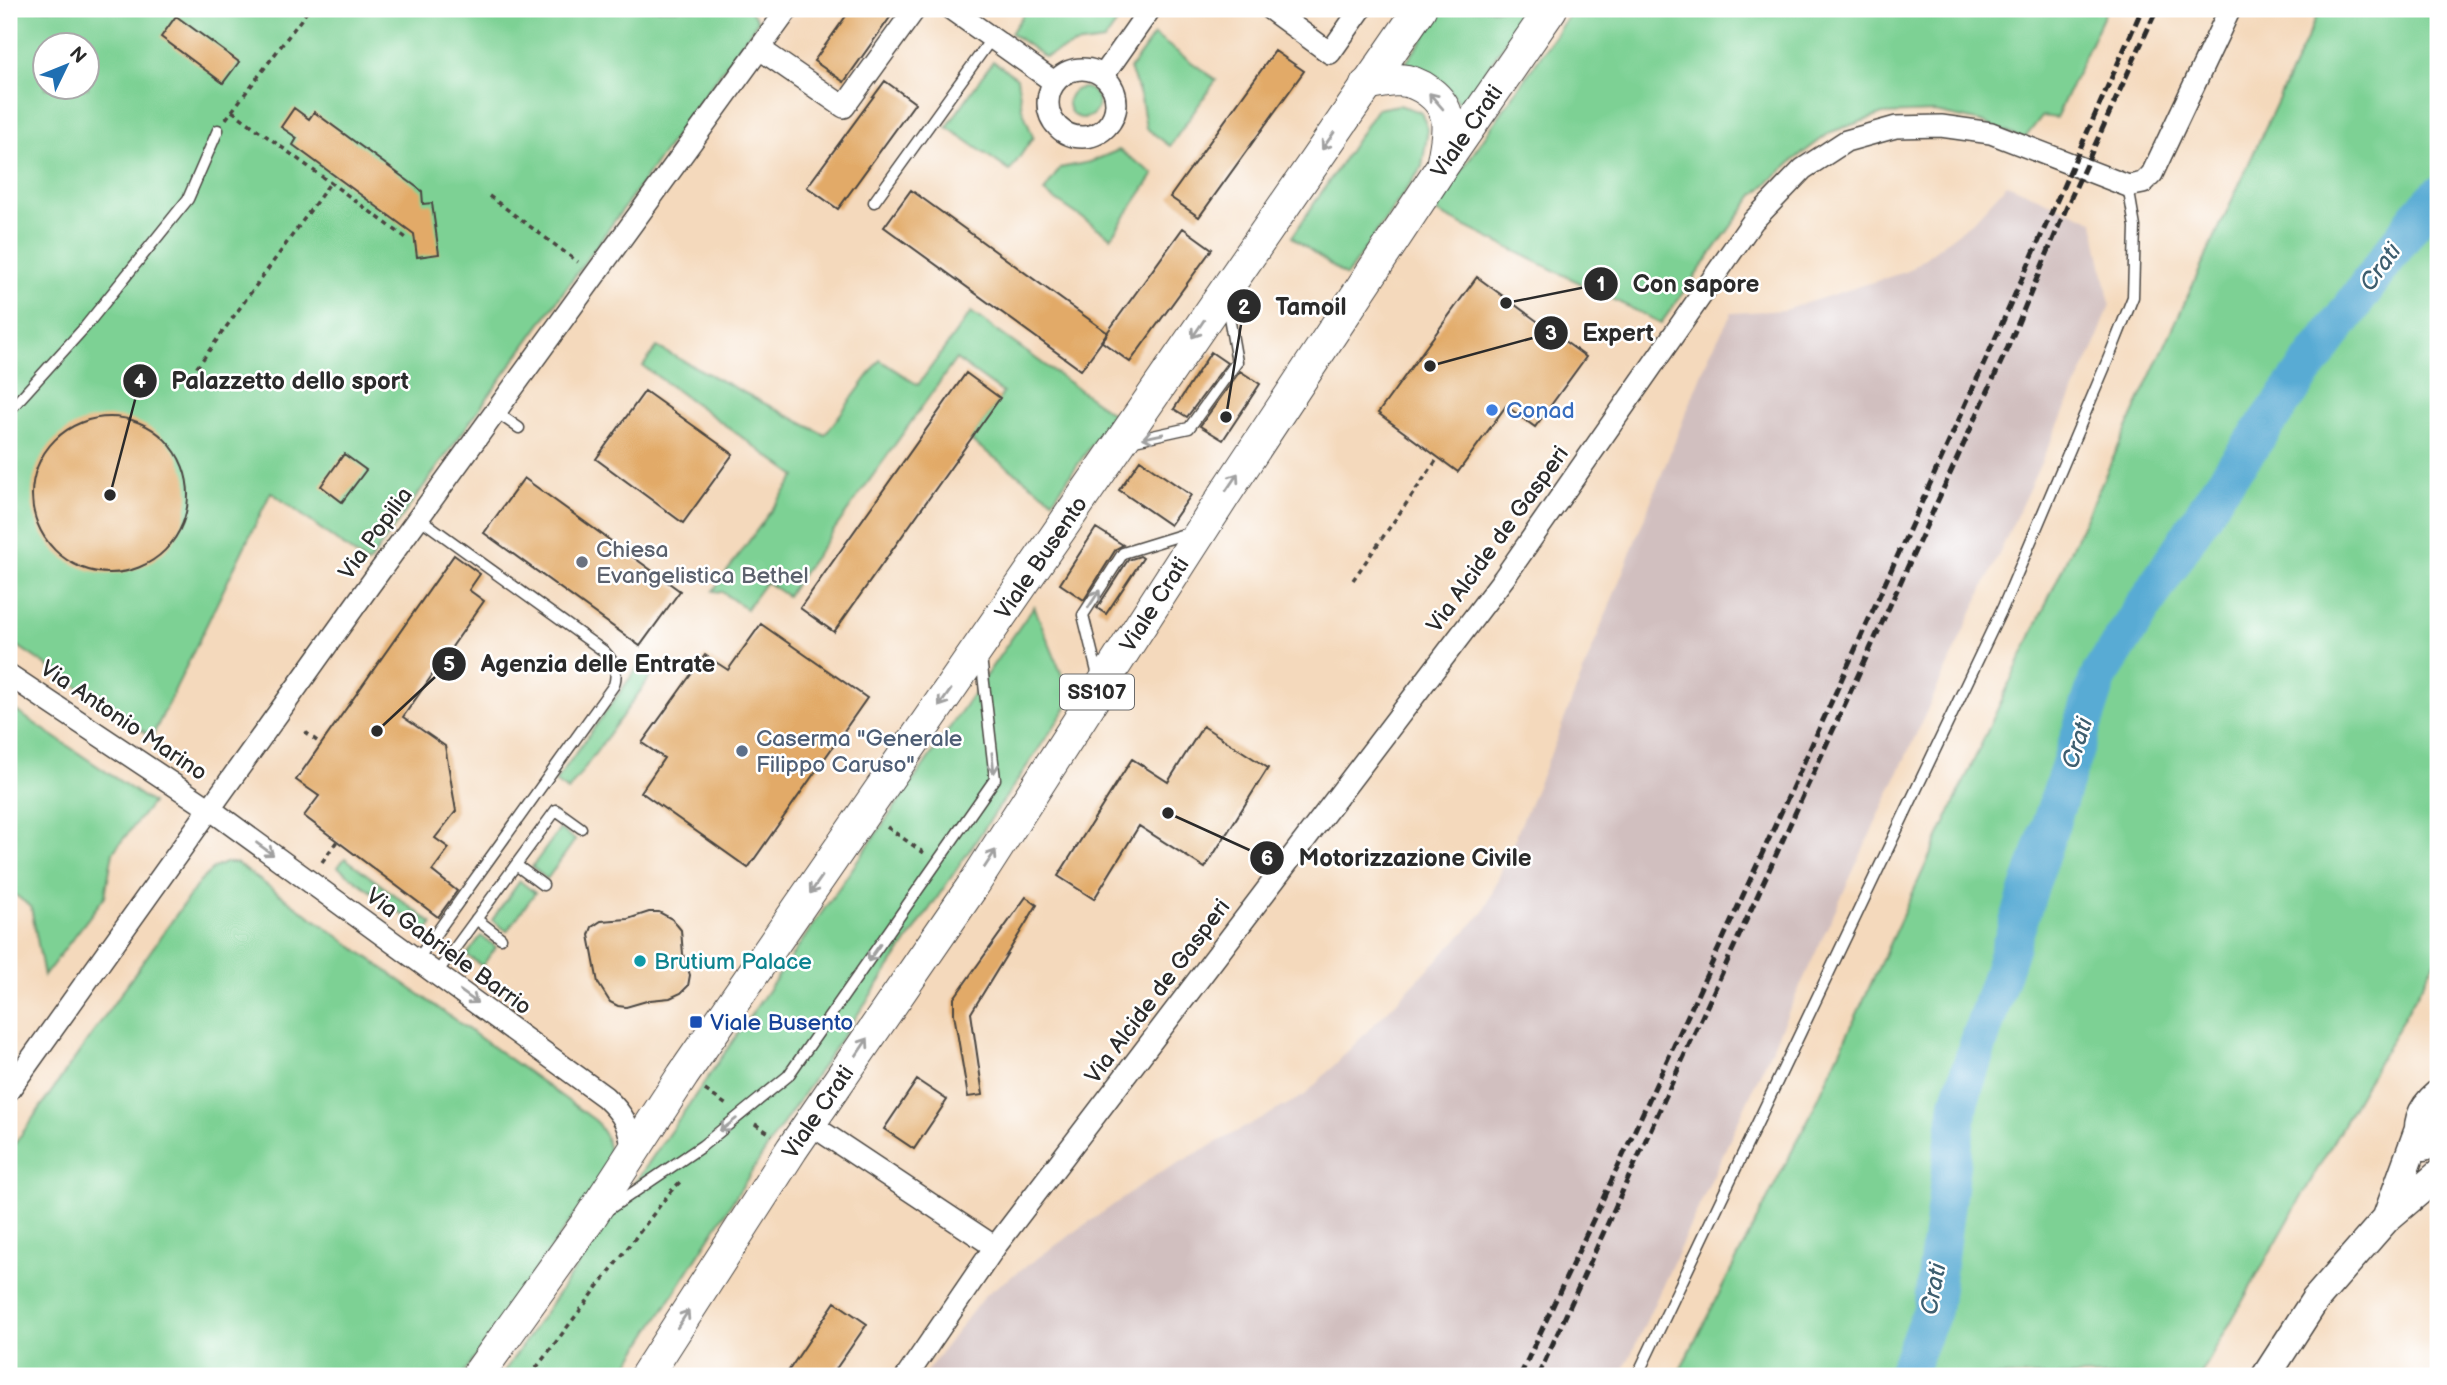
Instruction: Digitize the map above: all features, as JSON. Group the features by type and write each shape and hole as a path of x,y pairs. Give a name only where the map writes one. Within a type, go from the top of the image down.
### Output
{"main road":[{"name":"Viale Crati","path":"646,1376 810,1124 972,887 1203,528 1443,164 1551,9"},
{"name":"Viale Busento","path":"477,1376 586,1224 683,1075 1413,14"},
{"path":"1366,85 1401,80 1417,84 1433,95 1447,115 1448,133 1443,164"},
{"path":"2386,1219 2423,1111 2435,1097"},
{"path":"2419,1129 2428,1153 2438,1161"},
{"path":"2266,1376 2315,1300 2386,1219 2438,1175"}],"street":[{"path":"760,49 844,107 915,9"},
{"path":"951,9 1054,82"},
{"path":"1103,76 1150,9"},
{"path":"1270,9 1330,53 1361,9"},
{"path":"2128,186 2143,183 2152,174 2230,9"},
{"name":"Via Popilia","path":"9,1090 786,10"},
{"path":"1083,68 1103,76 1111,84 1115,94 1114,117 1098,134 1075,137 1064,133 1055,125 1049,114 1047,103 1054,82 1072,69 1083,68"},
{"name":"Via Alcide de Gasperi","path":"907,1376 995,1247 1504,578 1753,220 1804,169 1846,141 1896,127 1941,126 1991,133 2128,186"},
{"name":"Via Antonio Marino","path":"9,674 210,809"},
{"name":"Via Gabriele Barrio","path":"210,809 605,1097 624,1115 632,1153"},
{"path":"810,1124 945,1204 995,1247"}],"lane":[{"path":"874,201 992,38"},
{"path":"9,411 85,327 188,199 218,131"},
{"path":"1637,1376 2003,607 2109,357 2133,297 2135,227 2128,186"},
{"path":"1121,442 1189,428 1237,362 1224,291"},
{"path":"496,412 519,428"},
{"path":"417,960 574,737 614,685 616,668 605,652 419,518"},
{"path":"1101,686 1083,615 1123,553 1203,528"},
{"path":"586,1224 702,1146 788,1076 995,779 980,647"},
{"path":"436,974 556,810 581,828"},
{"path":"516,864 543,885"},
{"path":"476,919 501,938"}],"path":[{"path":"218,131 309,9"},
{"path":"232,111 409,240"},
{"path":"185,384 330,183"},
{"path":"489,196 582,265"},
{"path":"1353,580 1438,458"},
{"path":"305,732 321,744"},
{"path":"883,824 937,862"},
{"path":"321,862 337,841"}],"shaded area":[{"path":"2007,184 2093,221 2110,304 2096,343 1621,1376 923,1376 985,1295 1156,1175 1305,1095 1484,912 1551,753 1709,355 1732,313 1784,310 1908,271 1972,222"}],"green space":[{"path":"9,9 749,9 758,21 368,564 271,492 152,737 9,640"},
{"path":"1027,9 1110,9 1121,17 1104,41 1074,45 1045,57 1011,33"},
{"path":"1444,9 1527,9 1462,107 1439,78 1405,64"},
{"path":"1573,9 2107,9 2056,118 2042,116 2024,139 1981,122 1935,112 1883,114 1831,132 1754,195 1661,323 1436,212 1437,206"},
{"path":"2320,9 2438,9 2438,957 2200,1376 1677,1376 1810,1116"},
{"path":"1154,35 1216,80 1170,146 1146,128 1141,98 1130,69"},
{"path":"993,61 1017,78 1022,108 1033,137 1010,171 947,127"},
{"path":"1083,88 1094,92 1098,103 1094,114 1083,118 1072,114 1068,103 1072,92"},
{"path":"1399,105 1421,112 1428,129 1422,167 1346,276 1292,237 1377,109"},
{"path":"1119,150 1154,174 1111,237 1044,192 1060,168 1090,162"},
{"path":"971,312 1113,414 1053,500 970,440 1003,393 956,359 787,596 766,582 746,609 722,592 713,591 796,476 643,366 657,347 825,435 880,360 918,385"},
{"path":"1034,606 1072,700 774,1137 622,1374 501,1376"},
{"path":"638,667 651,676 568,791 555,782"},
{"path":"9,706 152,803 113,852 105,896 44,976 31,907 9,890"},
{"path":"560,829 575,840 547,879 532,867"},
{"path":"345,858 433,924 426,932 338,867"},
{"path":"225,863 236,863 596,1121 606,1137 611,1163 462,1376 9,1376 9,1152 200,881 214,868"},
{"path":"520,881 535,893 507,931 492,920"},
{"path":"481,936 496,947 482,966 467,955"}],"building":[{"path":"851,9 896,9 844,82 814,61"},
{"path":"176,16 239,62 223,83 161,37"},
{"path":"1275,51 1304,71 1199,217 1170,197"},
{"path":"885,81 915,103 838,209 807,187"},
{"path":"294,108 309,119 314,112 422,191 423,204 432,203 439,254 417,257 414,234 293,145 297,138 281,127"},
{"path":"911,190 1108,333 1081,370 884,227"},
{"path":"1183,228 1212,249 1130,362 1101,341"},
{"path":"1477,277 1586,357 1535,427 1506,406 1458,472 1378,413"},
{"path":"1211,352 1227,363 1187,417 1174,409"},
{"path":"1240,371 1260,384 1223,440 1200,426"},
{"path":"966,373 1000,398 834,632 800,608"},
{"path":"645,391 733,454 683,523 596,459"},
{"path":"110,417 140,423 165,440 182,465 188,495 182,525 165,550 140,567 110,573 80,567 55,550 38,525 32,495 38,465 55,440 80,423"},
{"path":"344,454 366,470 342,502 321,486"},
{"path":"1140,460 1191,495 1170,525 1119,490"},
{"name":"Chiesa Evangelistica Bethel","path":"524,478 680,591 640,646 484,533"},
{"path":"1096,528 1123,545 1116,549 1084,600 1060,584"},
{"path":"454,555 480,574 469,590 484,601 403,717 445,746 456,811 435,838 449,848 432,871 457,891 438,917 304,816 319,796 296,780"},
{"path":"1140,556 1143,558 1106,614 1097,608 1128,560"},
{"name":"Caserma \"Generale Filippo Caruso\"","path":"761,624 867,698 748,868 641,792 664,758 642,743 705,655 728,670"},
{"path":"1203,726 1268,768 1205,868 1139,826 1094,899 1058,876 1132,759 1168,782"},
{"path":"1026,897 1037,905 971,1013 983,1095 968,1097 954,1014 954,998"},
{"name":"Brutium Palace","path":"649,912 659,912 672,919 681,930 683,954 690,975 688,986 670,998 626,1007 618,1006 610,1002 598,983 589,935 592,927 601,921 628,919"},
{"path":"917,1080 947,1100 914,1149 884,1129"},
{"path":"835,1302 867,1324 831,1376 785,1376"}],"waterway":[{"name":"Crati","path":"1905,1376 1932,1310 1959,1103 2099,676 2219,489 2417,217 2438,195"}],"railway":[{"path":"1520,1376 1835,694 2142,9"},
{"path":"1538,1376 2008,347 2068,204 2157,9"}],"place":[{"name":"Con sapore","path":"1506,303"},
{"name":"Expert","path":"1430,366"},
{"name":"Conad","path":"1492,410"},
{"name":"Tamoil","path":"1226,417"},
{"name":"Palazzetto dello sport","path":"110,495"},
{"name":"Chiesa Evangelistica Bethel","path":"582,562"},
{"name":"Agenzia delle Entrate","path":"377,731"},
{"name":"Caserma \"Generale Filippo Caruso\"","path":"742,751"},
{"name":"Motorizzazione Civile","path":"1168,813"},
{"name":"Brutium Palace","path":"640,961"},
{"name":"Viale Busento","path":"696,1022"}]}
